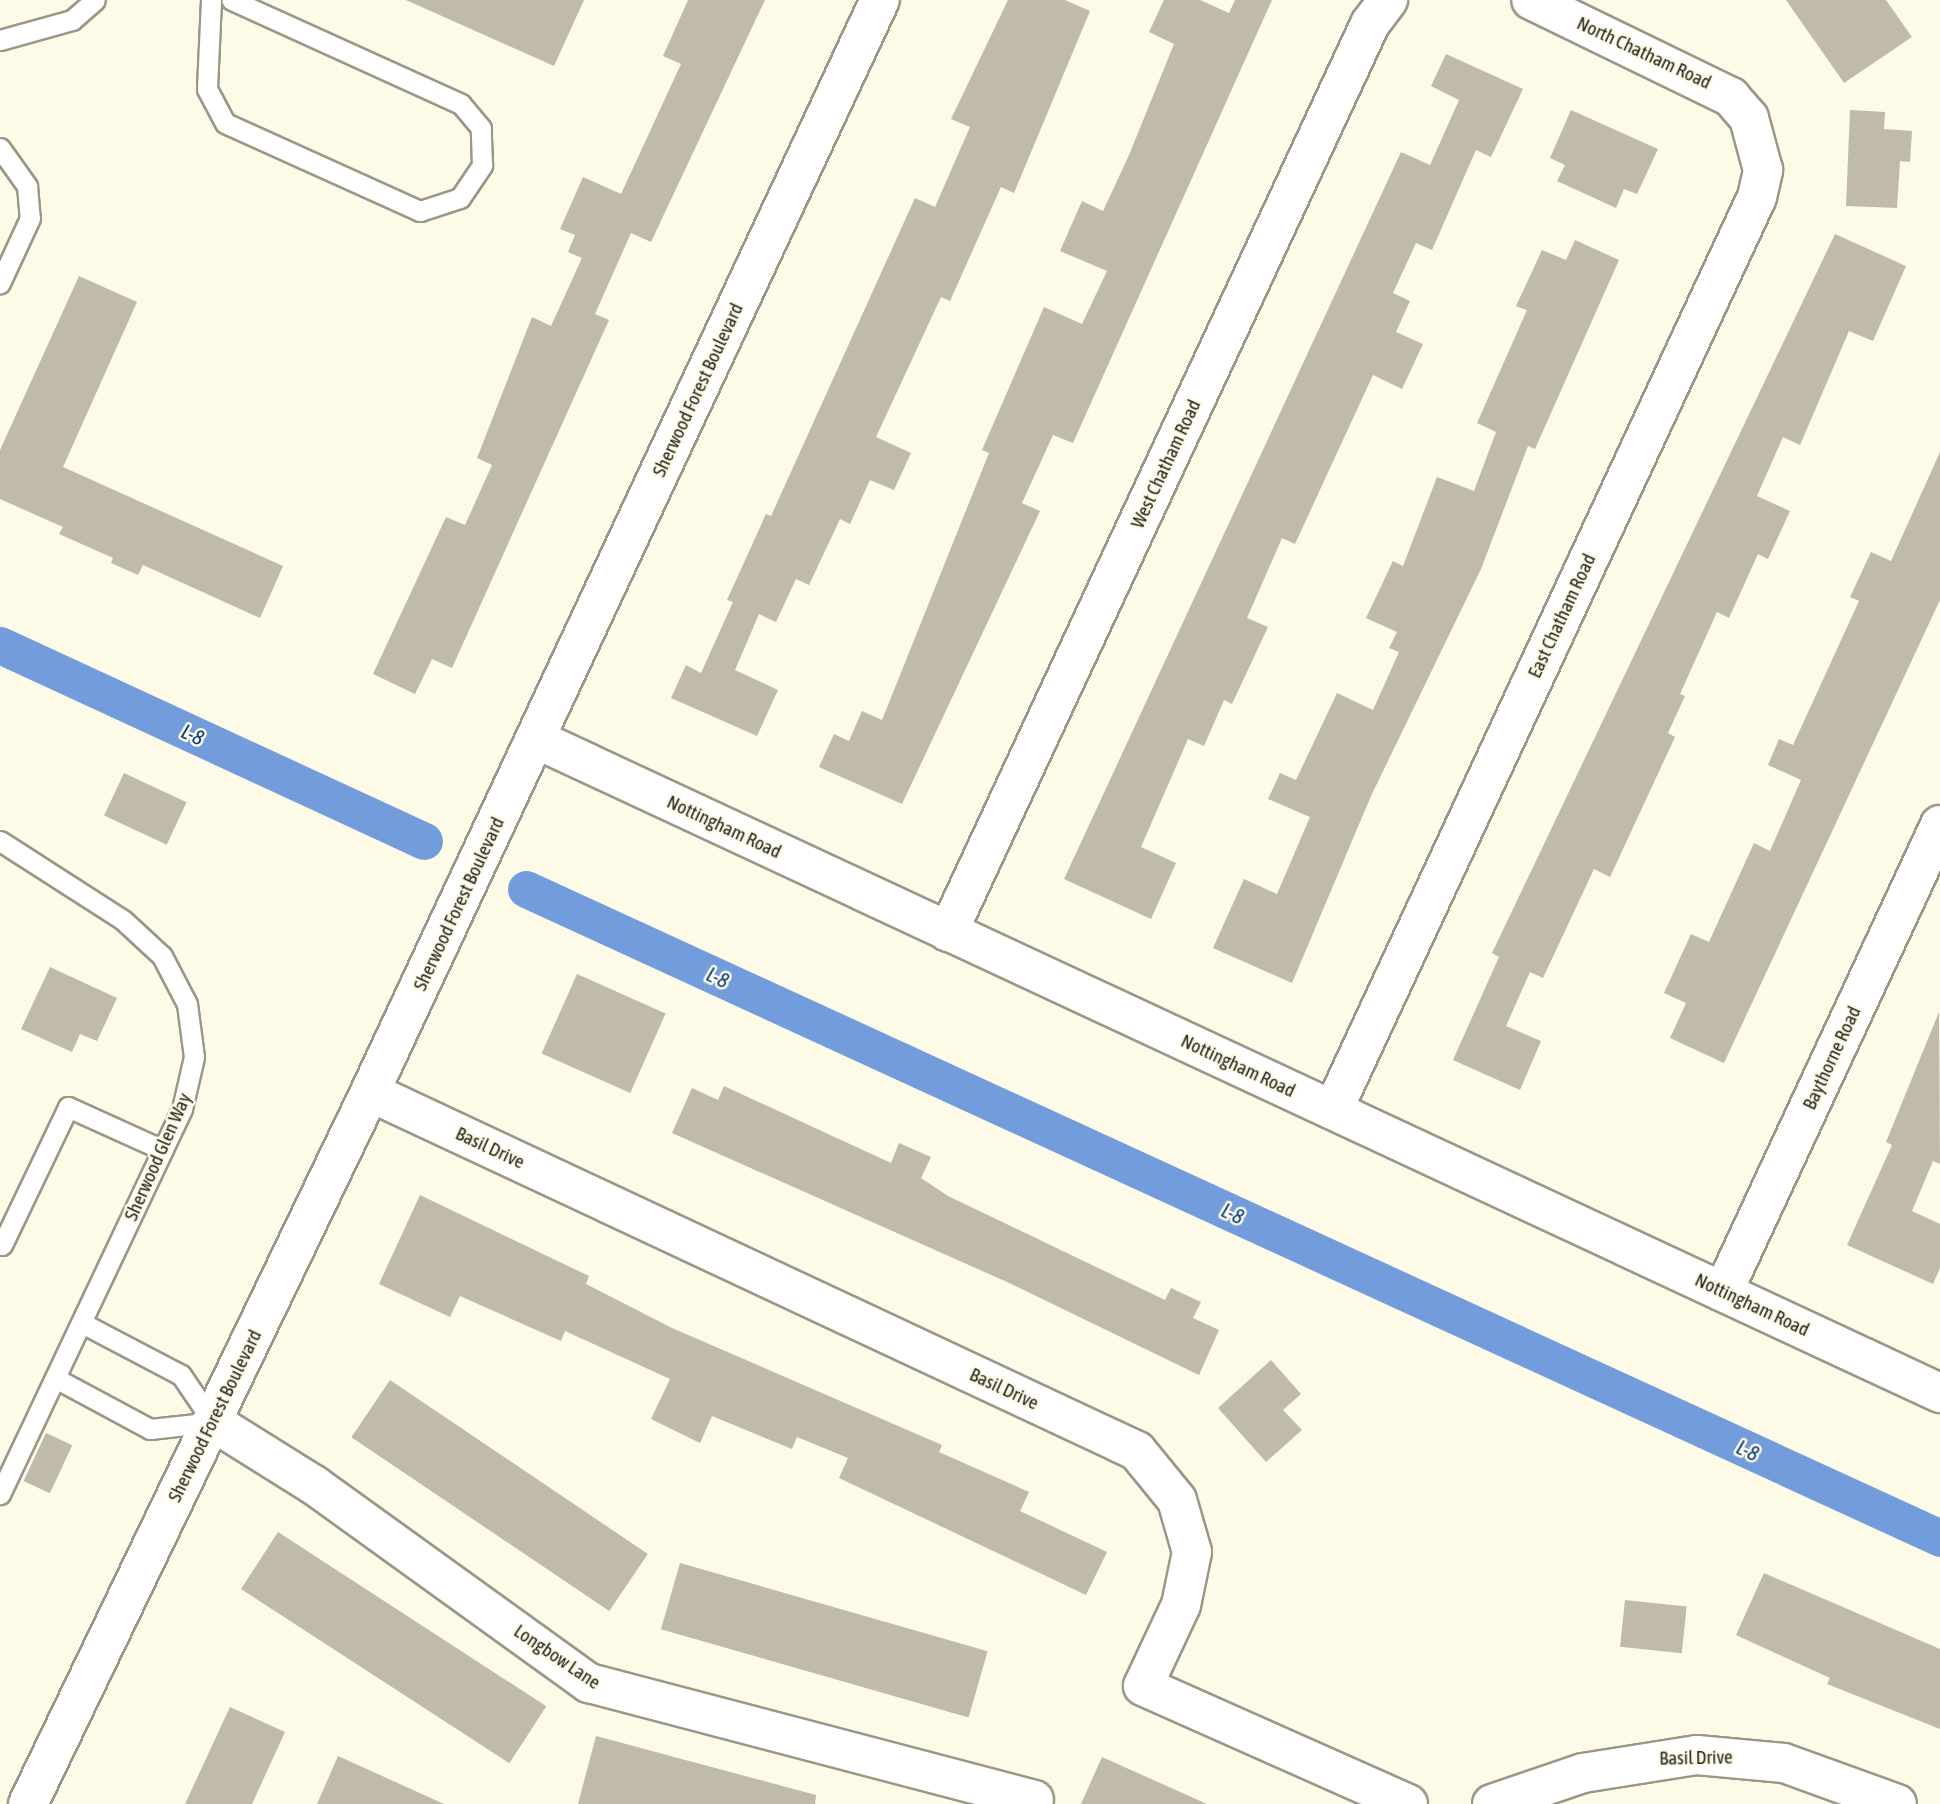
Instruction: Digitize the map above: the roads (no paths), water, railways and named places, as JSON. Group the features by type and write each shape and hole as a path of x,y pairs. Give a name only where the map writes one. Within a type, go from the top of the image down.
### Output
{"street":[{"name":"Sherwood Forest Boulevard","path":"38,1801 880,0"},
{"name":"West Chatham Road","path":"948,932 1370,24 1388,0"},
{"name":"North Chatham Road","path":"1531,0 1711,84 1749,118"},
{"name":"East Chatham Road","path":"1333,1110 1757,197 1760,143 1749,118"},
{"name":"Nottingham Road","path":"536,739 1940,1393"},
{"name":"Baythorne Road","path":"1723,1292 1940,825"},
{"name":"Basil Drive","path":"370,1093 1137,1451 1177,1500 1192,1552 1181,1605 1143,1686 1408,1804"},
{"name":"Longbow Lane","path":"213,1422 314,1485 589,1683 1034,1800"},
{"name":"Basil Drive","path":"1492,1804 1583,1773 1697,1755 1784,1763 1898,1804"}],"lane":[{"path":"0,40 72,20 95,0"},
{"path":"211,0 207,89 225,124 420,211 460,198 482,165 481,128 461,104 232,0"},
{"path":"0,149 27,186 30,218 0,283"},
{"name":"Sherwood Glen Way","path":"0,841 144,936 177,979 194,1057 189,1090 163,1150 0,1494"},
{"path":"2,1245 68,1107 163,1150"},
{"path":"55,1378 150,1429 213,1422 181,1375 82,1323"}],"waterway":[{"name":"L-8","path":"0,645 424,841"},
{"name":"L-8","path":"526,889 1940,1538"}]}
